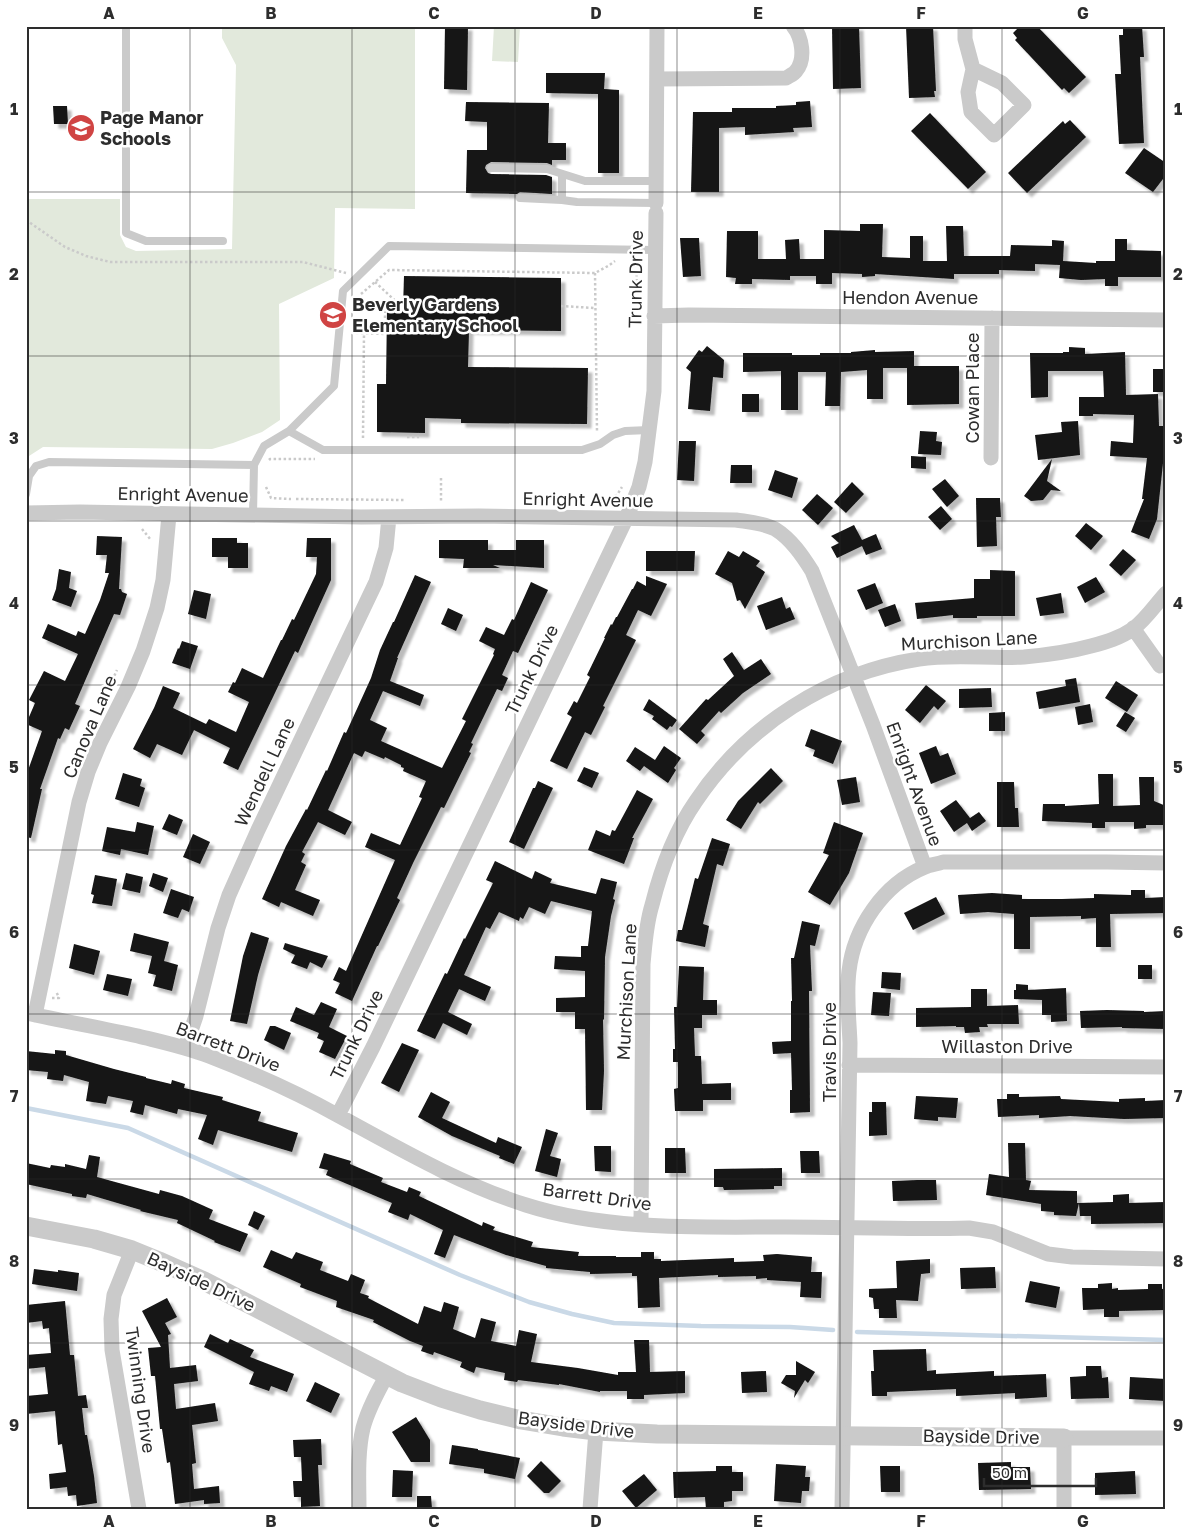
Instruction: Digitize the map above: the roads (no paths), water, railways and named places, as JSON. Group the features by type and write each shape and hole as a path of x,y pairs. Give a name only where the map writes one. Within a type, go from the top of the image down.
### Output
{"street":[{"name":"Trunk Drive","path":"338,1115 373,1047 626,519 639,487 645,462 654,391 657,26"},
{"path":"657,79 786,78 796,72 801,60 802,48 798,32 793,26"},
{"path":"964,26 965,40 973,69"},
{"name":"Hendon Avenue","path":"654,316 1166,320"},
{"name":"Cowan Place","path":"991,458 992,318"},
{"name":"Enright Avenue","path":"26,513 80,512 169,515 479,516 736,520 756,523 774,529 792,543 812,571 925,867"},
{"name":"Canova Lane","path":"30,1014 38,997 79,802 88,772 143,651 157,608 164,580 169,515"},
{"name":"Wendell Lane","path":"185,1048 196,1016 218,928 229,895 376,582 386,548 389,517"},
{"name":"Murchison Lane","path":"640,1224 643,964 646,935 651,906 659,878 676,837 695,802 715,775 737,750 760,729 813,694 852,677 887,665 920,659 964,656 1022,657 1081,649 1111,640 1133,628 1143,620 1166,593"},
{"path":"1133,628 1160,666"},
{"name":"Travis Drive","path":"842,1509 849,971 853,951 867,917 895,886 925,867 943,862 1166,863"},
{"name":"Barrett Drive","path":"30,1014 86,1024 167,1043 208,1055 338,1115 440,1170 496,1195 560,1214 600,1221 684,1227 969,1228 993,1232 1048,1254 1072,1257 1166,1260"},
{"name":"Willaston Drive","path":"849,1065 1166,1067"},
{"name":"Bayside Drive","path":"26,1226 94,1239 159,1260 204,1281 402,1383 480,1410 563,1428 657,1434 1166,1438"},
{"name":"Twinning Drive","path":"132,1250 114,1295 111,1319 112,1342 139,1509"},
{"path":"358,1509 359,1454 363,1427 387,1375"},
{"path":"590,1509 596,1431"},
{"path":"1064,1438 1064,1509"}],"lane":[{"path":"126,26 126,233 146,241 223,242"},
{"path":"491,168 547,170 584,181 656,181"},
{"path":"562,174 562,200"},
{"path":"520,198 656,208"},
{"path":"253,515 254,465 264,446 289,431 334,386 343,291 389,246 655,250"},
{"path":"289,431 323,450 582,450 600,444 612,435 626,431 648,430"},
{"path":"26,494 29,476 36,466 49,462 254,465"}],"waterway":[{"path":"26,1108 128,1128 460,1275 529,1302 572,1314 614,1323 790,1327 833,1330"},
{"path":"857,1332 1166,1340"}],"place":[{"name":"Page Manor Schools","path":"81,128"},
{"name":"Beverly Gardens Elementary School","path":"333,315"}]}
